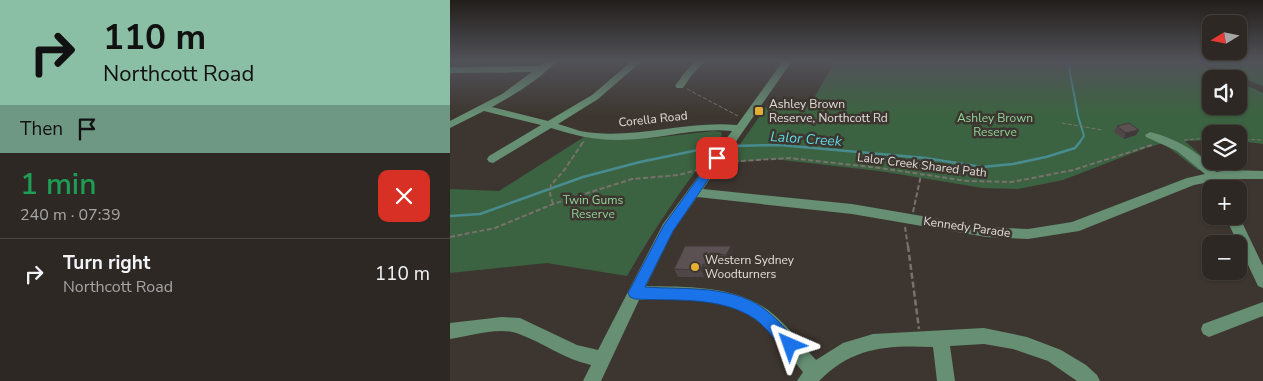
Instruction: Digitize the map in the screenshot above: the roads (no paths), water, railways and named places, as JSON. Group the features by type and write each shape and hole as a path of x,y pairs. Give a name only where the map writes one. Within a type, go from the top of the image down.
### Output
{"street":[{"path":"450,125 484,108 529,79"},
{"path":"493,159 595,97 617,79"},
{"path":"680,86 685,79"},
{"path":"592,381 668,228 693,192 720,162 728,143 775,79"},
{"name":"Corella Road","path":"484,108 552,124 579,134 617,137 715,126 738,128"},
{"path":"1150,135 1170,140 1215,176 1217,180"},
{"name":"Kennedy Parade","path":"693,192 852,208 986,232 1028,234 1074,227 1191,181 1229,174 1263,175"},
{"path":"1236,225 1263,282"},
{"path":"635,293 719,298 744,305 762,316 810,377 839,353 872,341 982,336 1028,344 1045,351 1066,362 1091,381"},
{"path":"1209,329 1263,309"},
{"path":"451,331 502,324 520,326 575,353 603,359"},
{"path":"940,338 946,381"}],"waterway":[{"name":"Lalor Creek","path":"1071,79 1084,136 1079,143"},
{"name":"Lalor Creek","path":"731,146 780,145 925,158 982,167 1013,164 1046,157 1075,148 1080,142"},
{"name":"Lalor Creek","path":"450,216 480,214 583,177 640,162 703,149 723,147"}],"place":[{"name":"Ashley Brown Reserve, Northcott Rd","path":"759,111"},
{"name":"Western Sydney Woodturners","path":"695,267"}],"park label":[{"name":"Ashley Brown Reserve","path":"995,125"},
{"name":"Twin Gums Reserve","path":"593,207"}]}
